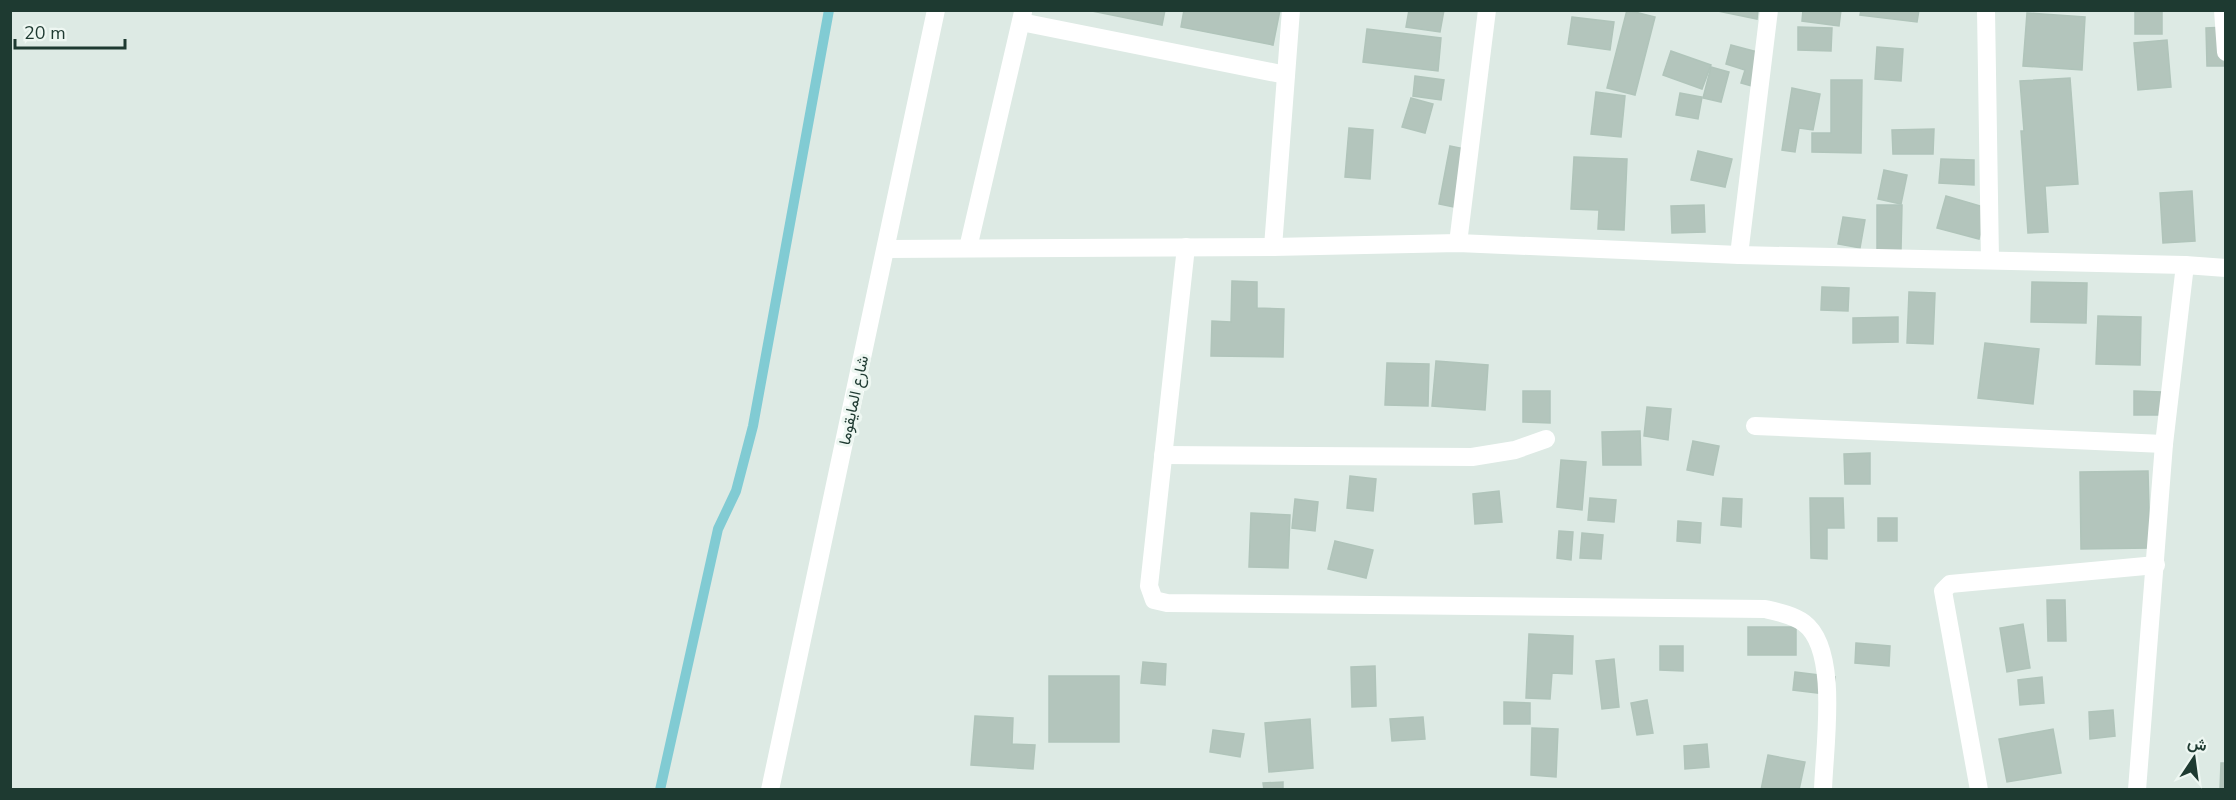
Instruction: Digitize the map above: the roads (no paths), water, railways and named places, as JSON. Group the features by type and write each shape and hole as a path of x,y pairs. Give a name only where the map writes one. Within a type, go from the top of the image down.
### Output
{"street":[{"name":"شارع المايقوما","path":"770,789 936,10"},
{"path":"1273,247 1291,10"},
{"path":"1458,243 1487,10"},
{"path":"1739,255 1769,10"},
{"path":"1986,10 1990,260"},
{"path":"2223,10 2226,52"},
{"path":"968,248 1022,16 1286,75"},
{"path":"885,249 1273,247 1458,243 1739,255 2185,265 2226,268"},
{"path":"1186,247 1149,586 1154,600 1167,603 1765,609 1804,623 1817,637 1827,672 1823,789"},
{"path":"2138,789 2164,444 2185,265"},
{"path":"1755,426 2164,444"},
{"path":"1163,455 1472,457 1515,450 1546,439"},
{"path":"1979,789 1943,591 1950,584 2156,565"}],"waterway":[{"path":"660,790 718,529 736,491 753,426 829,10"}]}
